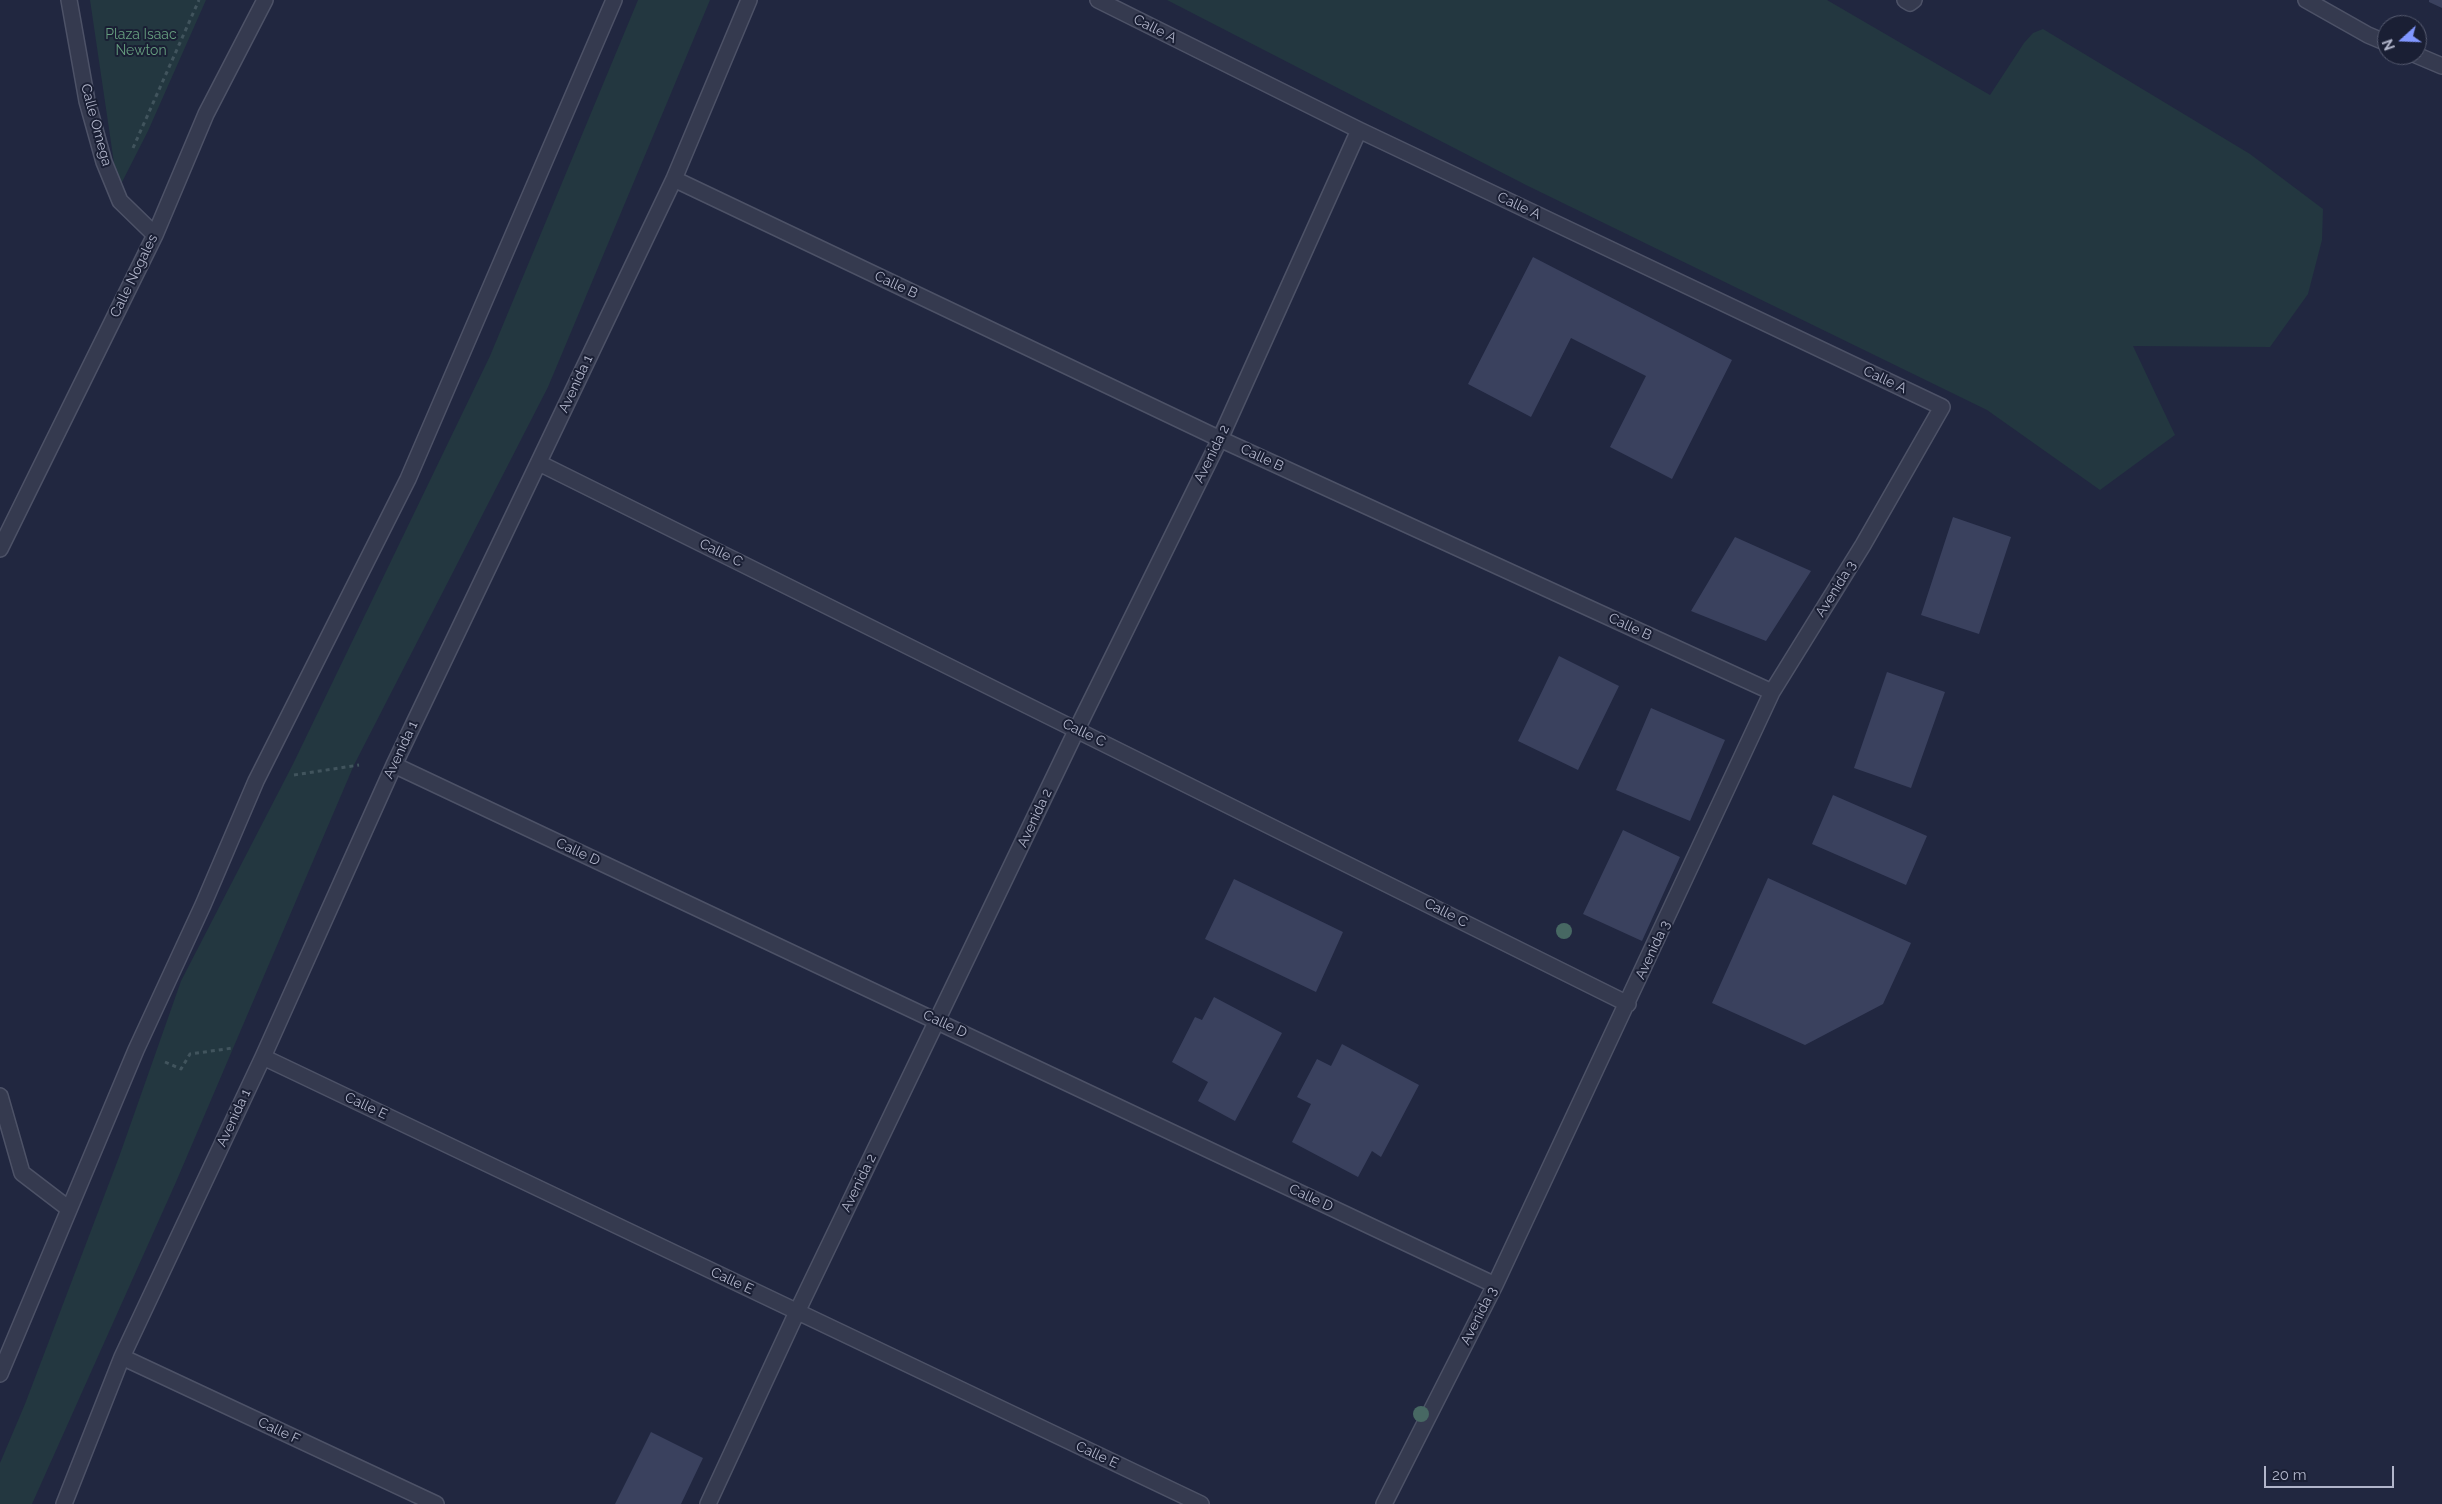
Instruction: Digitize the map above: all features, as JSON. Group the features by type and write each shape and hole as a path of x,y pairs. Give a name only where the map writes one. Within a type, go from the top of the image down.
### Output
{"street":[{"name":"Calle Omega","path":"69,0 87,101 104,162 120,200 155,235"},
{"name":"Calle Nogales","path":"0,549 155,235 206,114 264,0"},
{"path":"0,1374 136,1050 203,906 256,781 408,480 614,0"},
{"name":"Avenida 1","path":"64,1504 122,1357 263,1057 394,765 674,179 749,0"},
{"name":"Calle A","path":"1098,0 1359,130 1942,407"},
{"path":"1905,0 1910,3 1914,0"},
{"path":"2306,0 2377,39"},
{"path":"2427,60 2442,66"},
{"name":"Avenida 2","path":"708,1504 797,1312 1077,729 1220,439 1359,130"},
{"name":"Calle B","path":"674,179 1220,439 1772,692"},
{"name":"Avenida 3","path":"1384,1504 1495,1285 1628,1004 1772,692 1863,545 1942,407"},
{"name":"Calle C","path":"539,463 1628,1004"},
{"name":"Calle D","path":"394,765 1495,1285"},
{"name":"Calle E","path":"263,1057 1201,1504"},
{"path":"0,1096 22,1174 69,1209"},
{"name":"Calle F","path":"122,1357 436,1504"}],"path":[{"path":"131,151 199,0"},
{"path":"256,781 354,765 394,765"},
{"path":"136,1050 181,1069 190,1054 232,1048 263,1057"}],"green space":[{"name":"Plaza Isaac Newton","path":"90,0 206,0 148,131 118,190"},
{"path":"638,0 710,0 548,387 354,765 176,1182 32,1504 0,1504 0,1463 25,1404 119,1157 181,981 293,764 490,356"},
{"path":"1167,0 1827,0 1990,95 2024,43 2033,33 2043,29 2250,154 2323,209 2322,240 2308,294 2270,347 2133,346 2175,435 2100,490 1987,410 1526,185"}],"building":[{"path":"2429,0 2442,0 2442,8 2429,2"},
{"path":"1533,257 1732,360 1672,479 1610,447 1646,376 1571,338 1531,417 1468,384"},
{"path":"1953,517 2011,537 1979,634 1921,615"},
{"path":"1735,537 1811,571 1766,641 1691,611"},
{"path":"1559,656 1619,686 1578,770 1518,741"},
{"path":"1887,672 1945,692 1911,788 1854,768"},
{"path":"1651,708 1725,740 1690,821 1616,790"},
{"path":"1833,795 1927,836 1906,885 1812,844"},
{"path":"1623,830 1680,857 1642,941 1583,914"},
{"path":"1768,878 1911,943 1883,1004 1805,1045 1712,1003"},
{"path":"1234,879 1343,932 1316,992 1205,939"},
{"path":"1214,997 1282,1033 1235,1121 1198,1101 1208,1082 1172,1062 1195,1017 1202,1020"},
{"path":"1342,1044 1419,1085 1381,1157 1372,1151 1358,1177 1292,1142 1311,1104 1297,1097 1317,1059 1331,1066"},
{"path":"651,1432 703,1458 681,1504 615,1504"}]}
